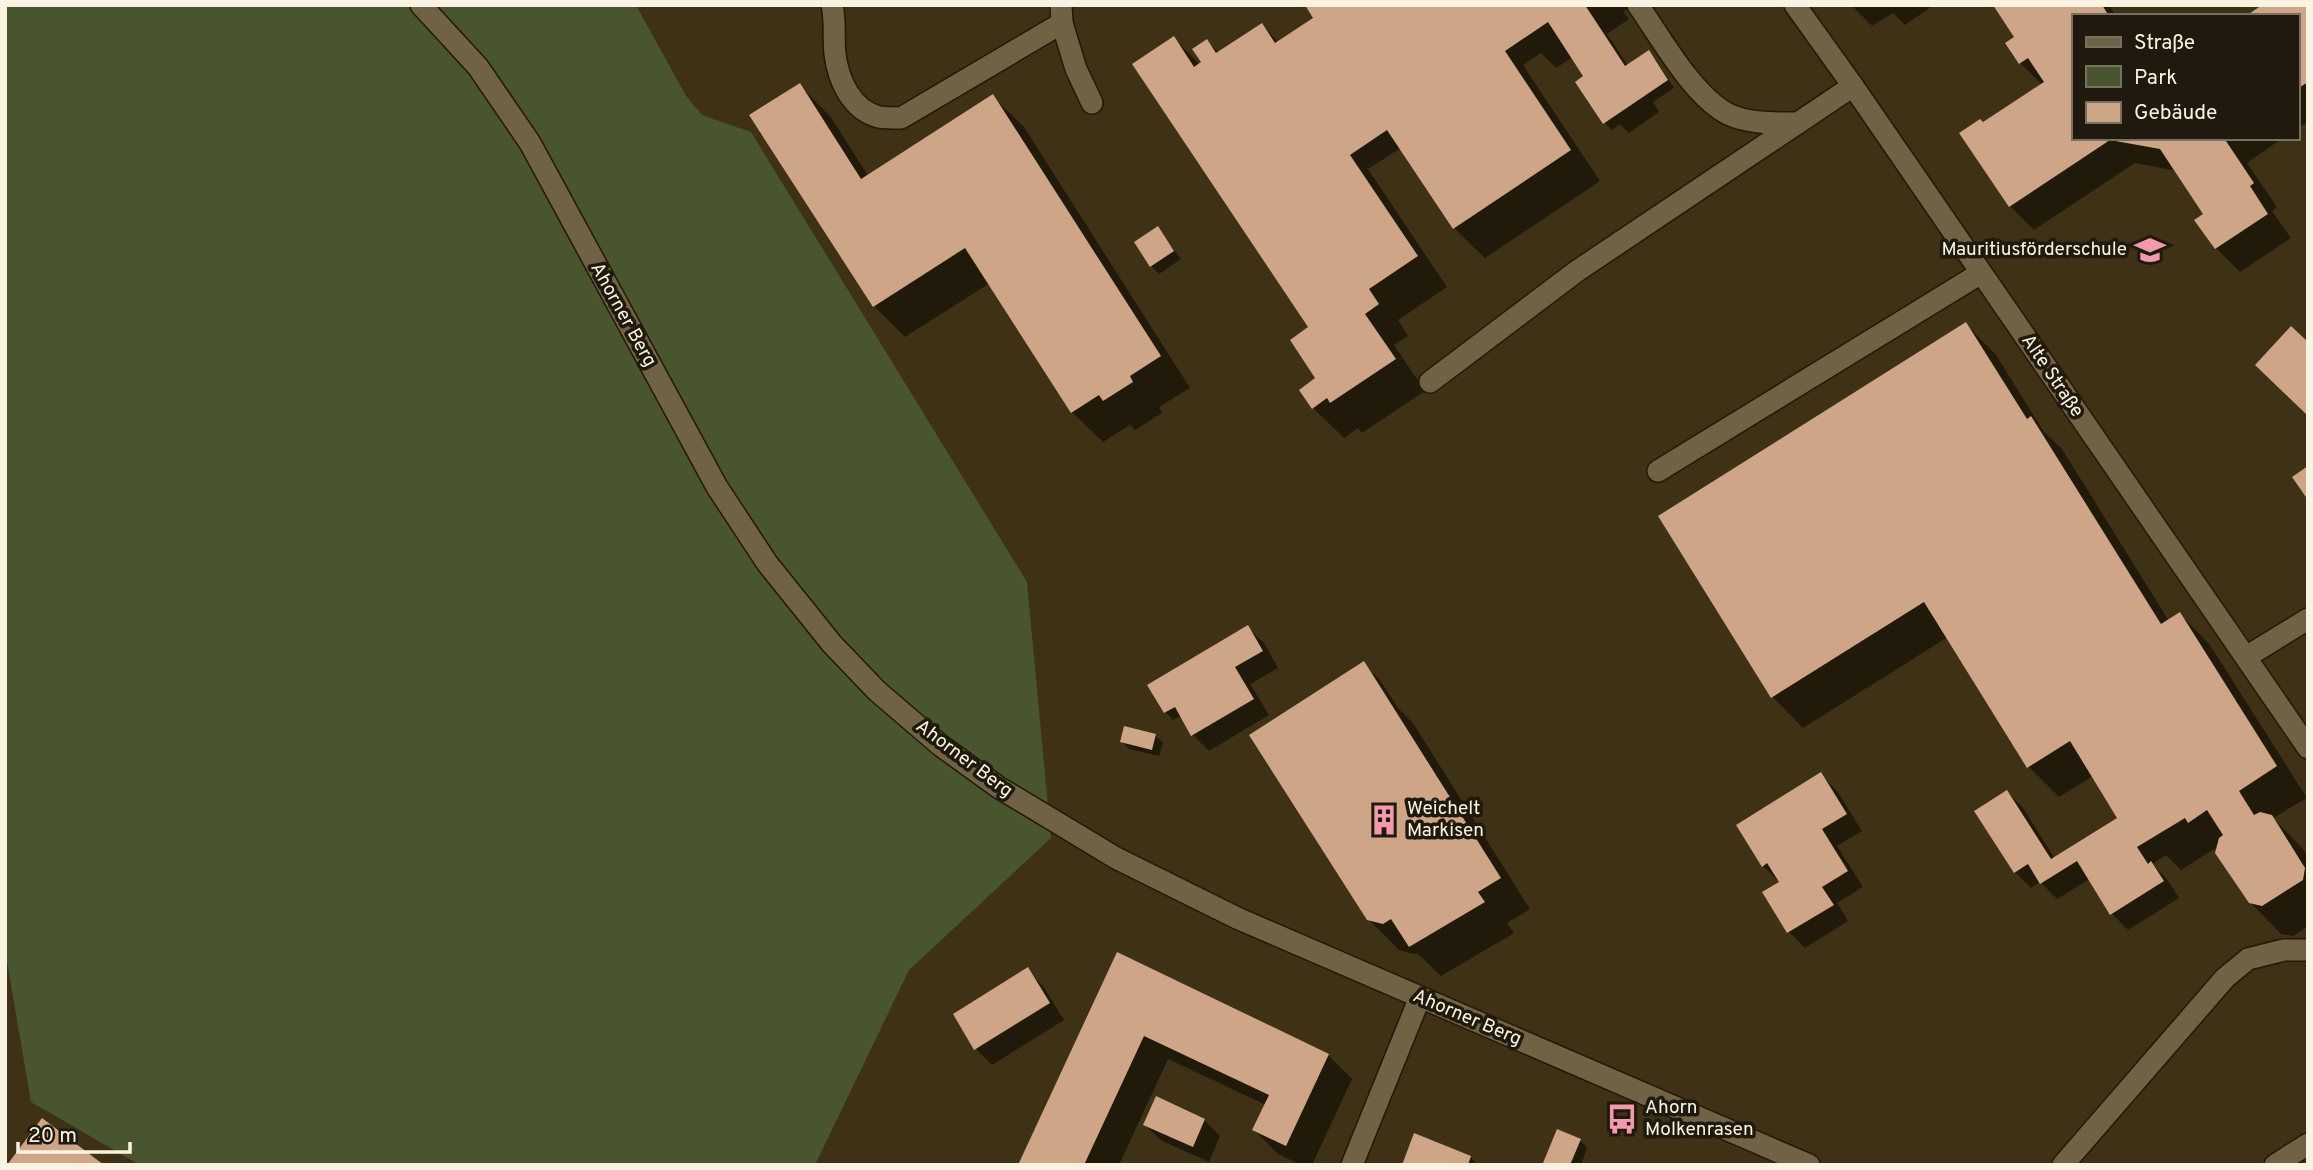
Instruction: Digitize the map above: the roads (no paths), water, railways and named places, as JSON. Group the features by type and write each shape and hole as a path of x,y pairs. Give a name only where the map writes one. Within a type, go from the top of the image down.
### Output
{"street":[{"name":"Ahorner Berg","path":"421,5 478,67 530,143 717,487 767,563 832,644 877,691 940,744 998,787 1116,858 1237,918 1809,1165"},
{"path":"832,5 835,18 834,52 839,75 853,102 877,117 901,118 1062,14 1076,69 1092,103"},
{"path":"1638,5 1698,90 1728,114 1759,122 1798,123"},
{"name":"Alte Straße","path":"1795,5 2308,748"},
{"path":"1430,382 1577,271 1853,86"},
{"path":"1658,471 1981,273"},
{"path":"2246,657 2308,619"},
{"path":"2063,1165 2225,978 2248,960 2284,950 2308,950"},
{"path":"1352,1165 1420,997"},
{"path":"2275,1165 2308,1144"}],"place":[{"name":"Mauritiusförderschule","path":"2150,250"},
{"name":"Weichelt Markisen","path":"1384,820"},
{"name":"Ahorn Molkenrasen","path":"1622,1119"}]}
